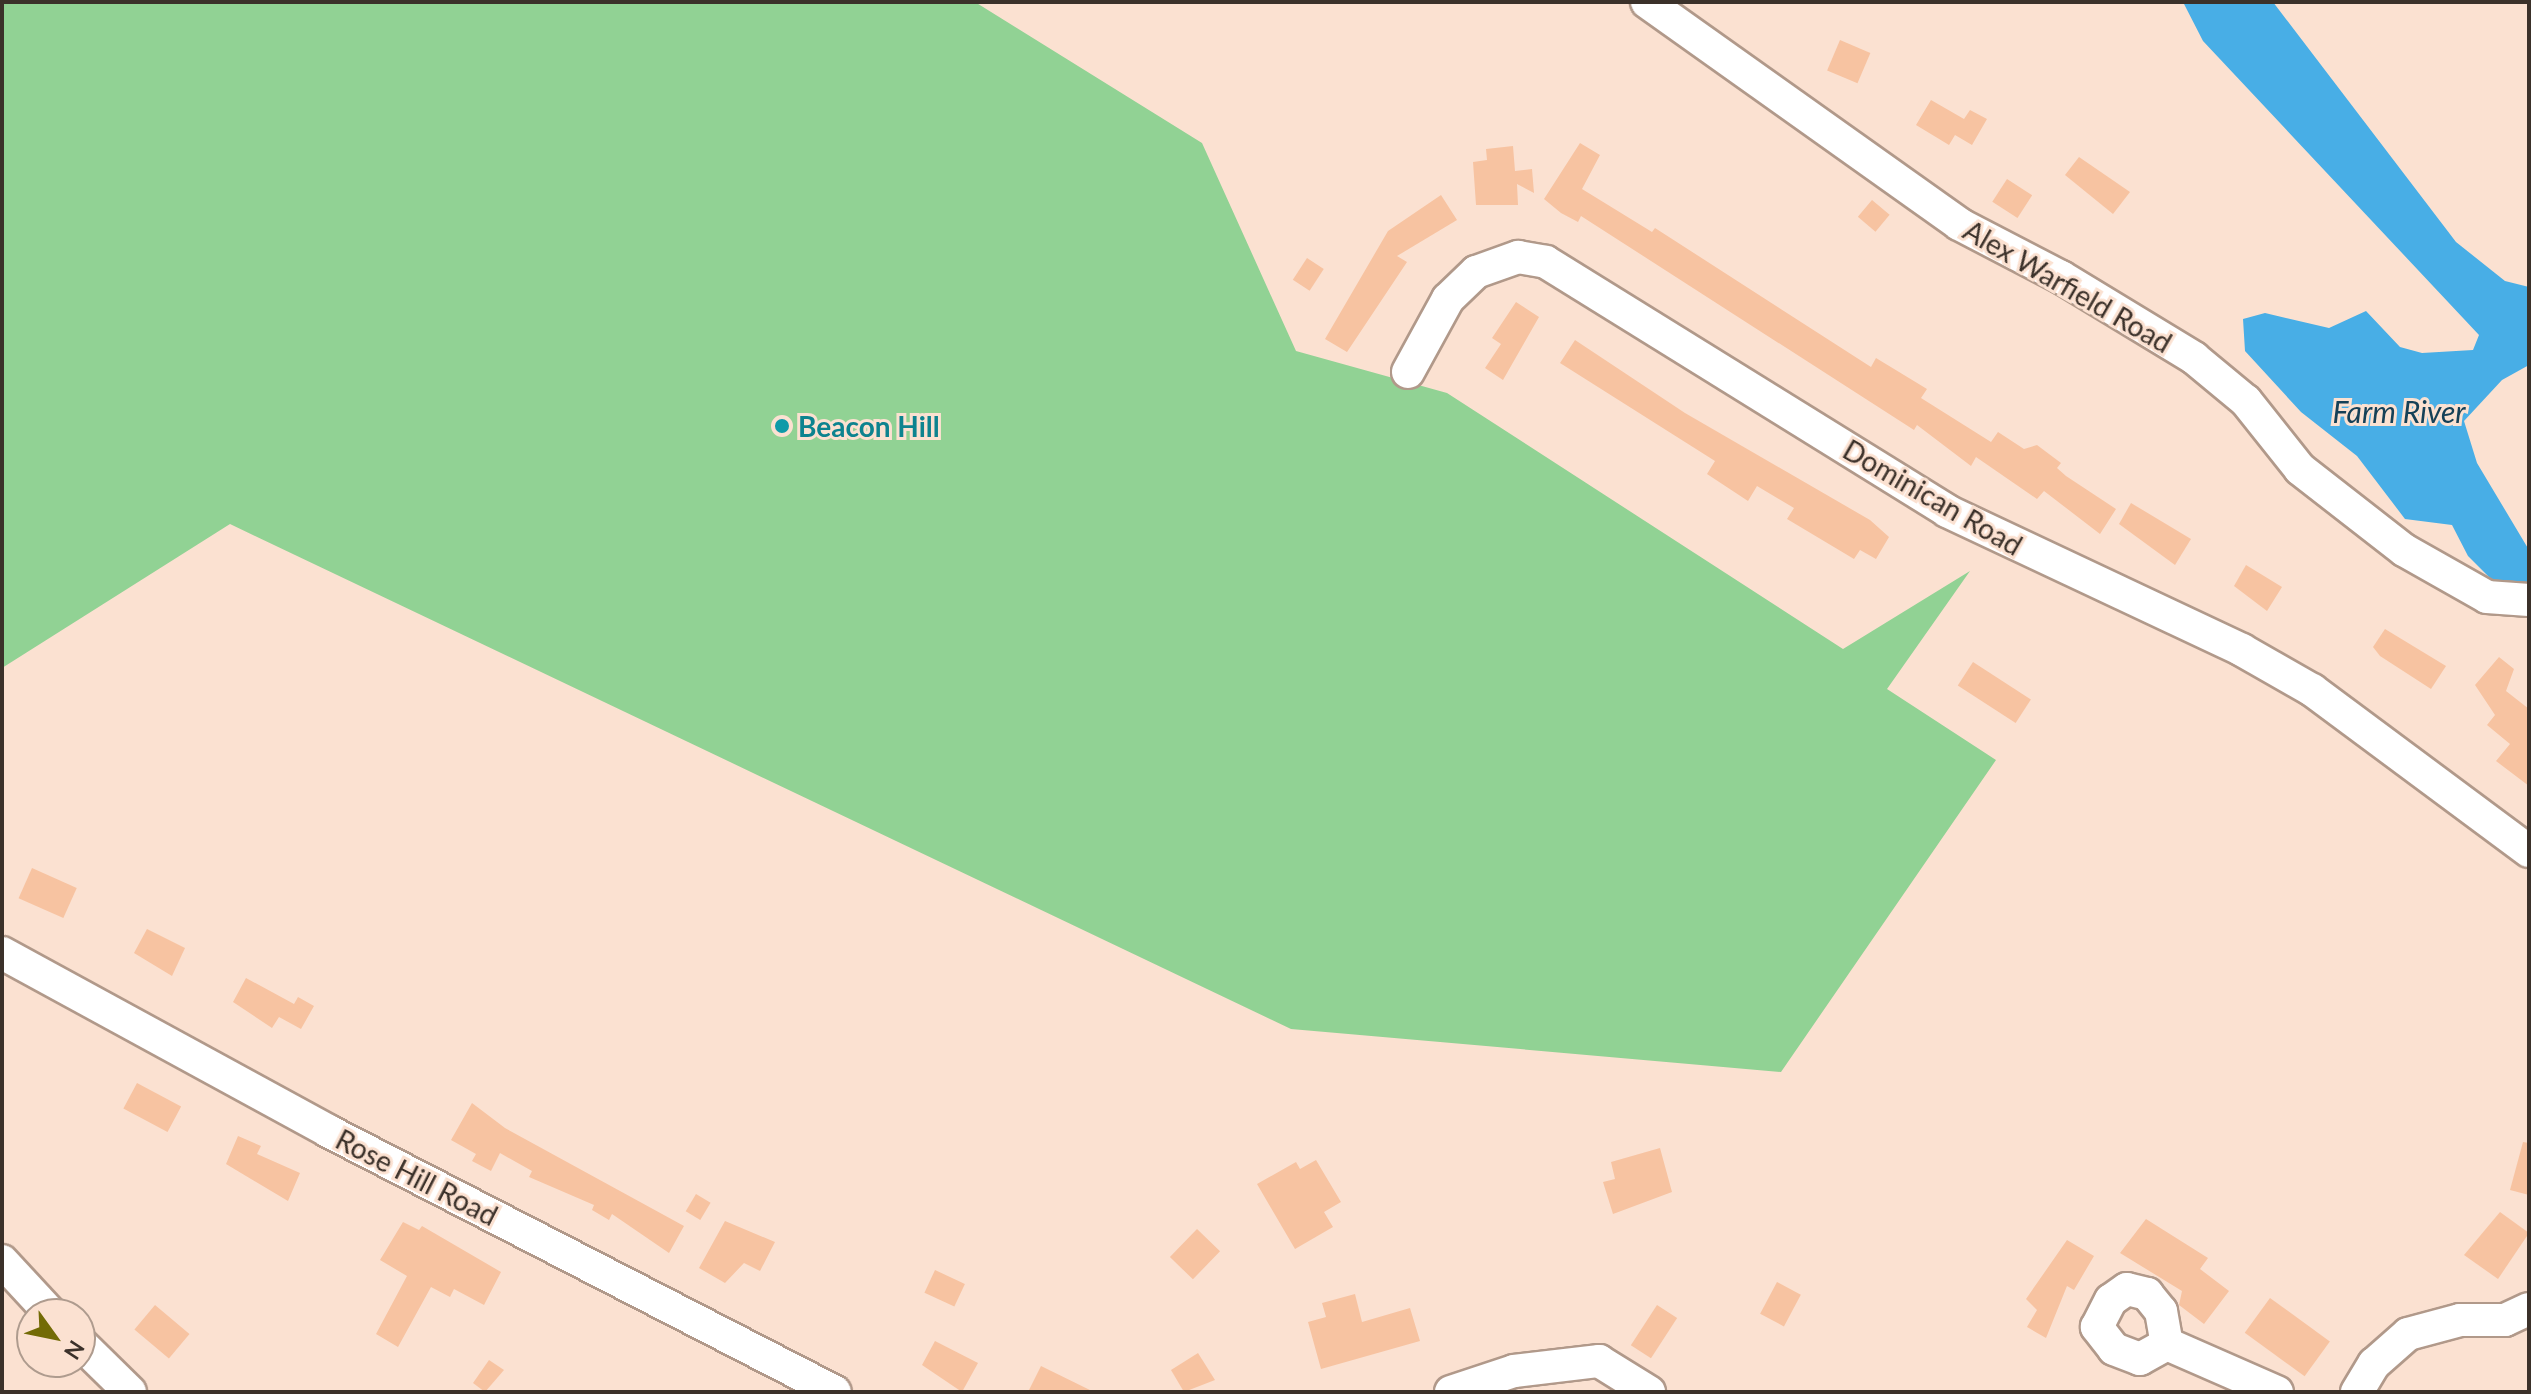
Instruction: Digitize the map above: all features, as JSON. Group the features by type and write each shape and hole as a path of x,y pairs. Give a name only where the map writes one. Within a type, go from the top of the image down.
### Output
{"street":[{"name":"Alex Warfield Road","path":"1647,2 1959,224 2061,277 2194,358 2246,401 2282,452 2333,499 2470,590 2515,600"},
{"name":"Dominican Road","path":"1408,372 1442,307 1476,272 1518,257 1546,262 1947,511 2242,650 2312,690 2529,851"},
{"name":"Rose Hill Road","path":"2,953 328,1131 835,1392"},
{"path":"2,1261 36,1298"},
{"path":"2357,1392 2374,1364 2408,1334 2460,1320 2505,1320 2529,1309"},
{"path":"2167,1344 2277,1392"},
{"path":"96,1359 130,1392"},
{"path":"1451,1392 1514,1371 1599,1361 1649,1392"}],"green space":[{"path":"2,2 975,2 1202,143 1296,351 1447,393 1843,649 1970,571 1887,689 1996,760 1781,1072 1291,1029 230,524 2,668"}],"water":[{"name":"Farm River","path":"2183,2 2273,2 2456,242 2505,281 2529,287 2529,365 2502,380 2464,421 2477,463 2529,550 2529,592 2507,595 2468,556 2452,525 2405,519 2357,456 2301,412 2245,351 2243,319 2265,313 2329,328 2366,311 2400,347 2422,353 2473,350 2479,335 2203,41"}],"building":[{"path":"1840,40 1870,53 1857,83 1827,70"},
{"path":"1931,100 1964,119 1970,110 1987,119 1972,145 1955,135 1949,145 1916,125"},
{"path":"1580,143 1600,155 1582,189 1652,232 1655,228 1871,367 1876,358 1927,389 1921,398 1991,442 1998,432 2024,449 2037,445 2061,463 2057,468 2066,476 2116,509 2100,534 2044,491 2037,499 1976,457 1971,466 1917,425 1914,430 1581,216 1578,222 1561,213 1544,199"},
{"path":"1513,146 1515,171 1532,169 1534,193 1517,184 1518,205 1476,205 1473,162 1487,160 1486,149"},
{"path":"2079,157 2130,192 2113,214 2065,175"},
{"path":"2007,179 2032,195 2017,218 1992,202"},
{"path":"1441,195 1457,220 1397,256 1407,262 1347,352 1325,339 1388,231"},
{"path":"1872,200 1890,215 1875,232 1858,217"},
{"path":"1307,258 1324,269 1310,291 1293,280"},
{"path":"1516,302 1539,317 1503,380 1485,368 1501,344 1492,338"},
{"path":"1575,340 1685,413 1870,520 1889,537 1876,559 1860,550 1854,559 1787,519 1794,508 1757,486 1748,501 1707,474 1715,461 1560,363"},
{"path":"2131,503 2191,539 2175,565 2119,524"},
{"path":"2246,565 2282,587 2267,611 2234,586"},
{"path":"2385,629 2446,666 2431,689 2380,656 2373,647"},
{"path":"2499,657 2514,669 2506,691 2529,709 2529,786 2496,761 2510,744 2487,725 2495,715 2475,685"},
{"path":"1973,662 2031,700 2016,723 1958,685"},
{"path":"32,868 77,888 63,918 19,898"},
{"path":"147,929 185,948 172,976 134,953"},
{"path":"246,978 294,1004 298,997 314,1006 301,1029 279,1017 272,1028 233,1002"},
{"path":"137,1083 181,1106 168,1132 123,1109"},
{"path":"472,1103 505,1128 684,1226 669,1253 612,1214 609,1220 592,1210 594,1205 529,1177 532,1171 500,1153 491,1171 472,1161 476,1154 451,1140"},
{"path":"238,1136 261,1146 257,1154 300,1173 288,1201 226,1164"},
{"path":"2523,1142 2529,1143 2529,1195 2510,1190"},
{"path":"1660,1148 1672,1192 1613,1214 1603,1182 1615,1179 1611,1162"},
{"path":"1316,1160 1341,1202 1324,1212 1333,1227 1295,1249 1257,1184 1296,1162 1300,1169"},
{"path":"696,1194 711,1203 700,1220 686,1211"},
{"path":"2500,1212 2529,1233 2498,1279 2464,1255"},
{"path":"2146,1219 2208,1258 2200,1269 2229,1291 2204,1324 2179,1305 2182,1291 2120,1253"},
{"path":"725,1221 775,1242 760,1271 744,1263 725,1283 699,1268"},
{"path":"403,1222 419,1230 422,1226 501,1272 484,1305 454,1289 450,1297 431,1287 398,1347 376,1334 407,1276 380,1260"},
{"path":"1197,1229 1220,1251 1193,1279 1170,1257"},
{"path":"2067,1240 2094,1256 2074,1290 2067,1286 2046,1338 2027,1327 2037,1310 2026,1299"},
{"path":"935,1270 965,1284 954,1307 924,1293"},
{"path":"1777,1282 1801,1295 1784,1326 1760,1314"},
{"path":"1355,1294 1362,1322 1410,1308 1420,1341 1321,1369 1308,1322 1326,1317 1322,1303"},
{"path":"2270,1298 2330,1341 2305,1376 2245,1333"},
{"path":"155,1305 189,1334 169,1358 134,1330"},
{"path":"1657,1305 1677,1318 1651,1358 1631,1345"},
{"path":"935,1341 978,1363 962,1392 922,1365"},
{"path":"1198,1353 1215,1380 1184,1392 1171,1370"},
{"path":"489,1360 504,1370 485,1392 473,1383"},
{"path":"1041,1366 1094,1392 1028,1392"}],"place":[{"name":"Beacon Hill","path":"782,426"}]}
